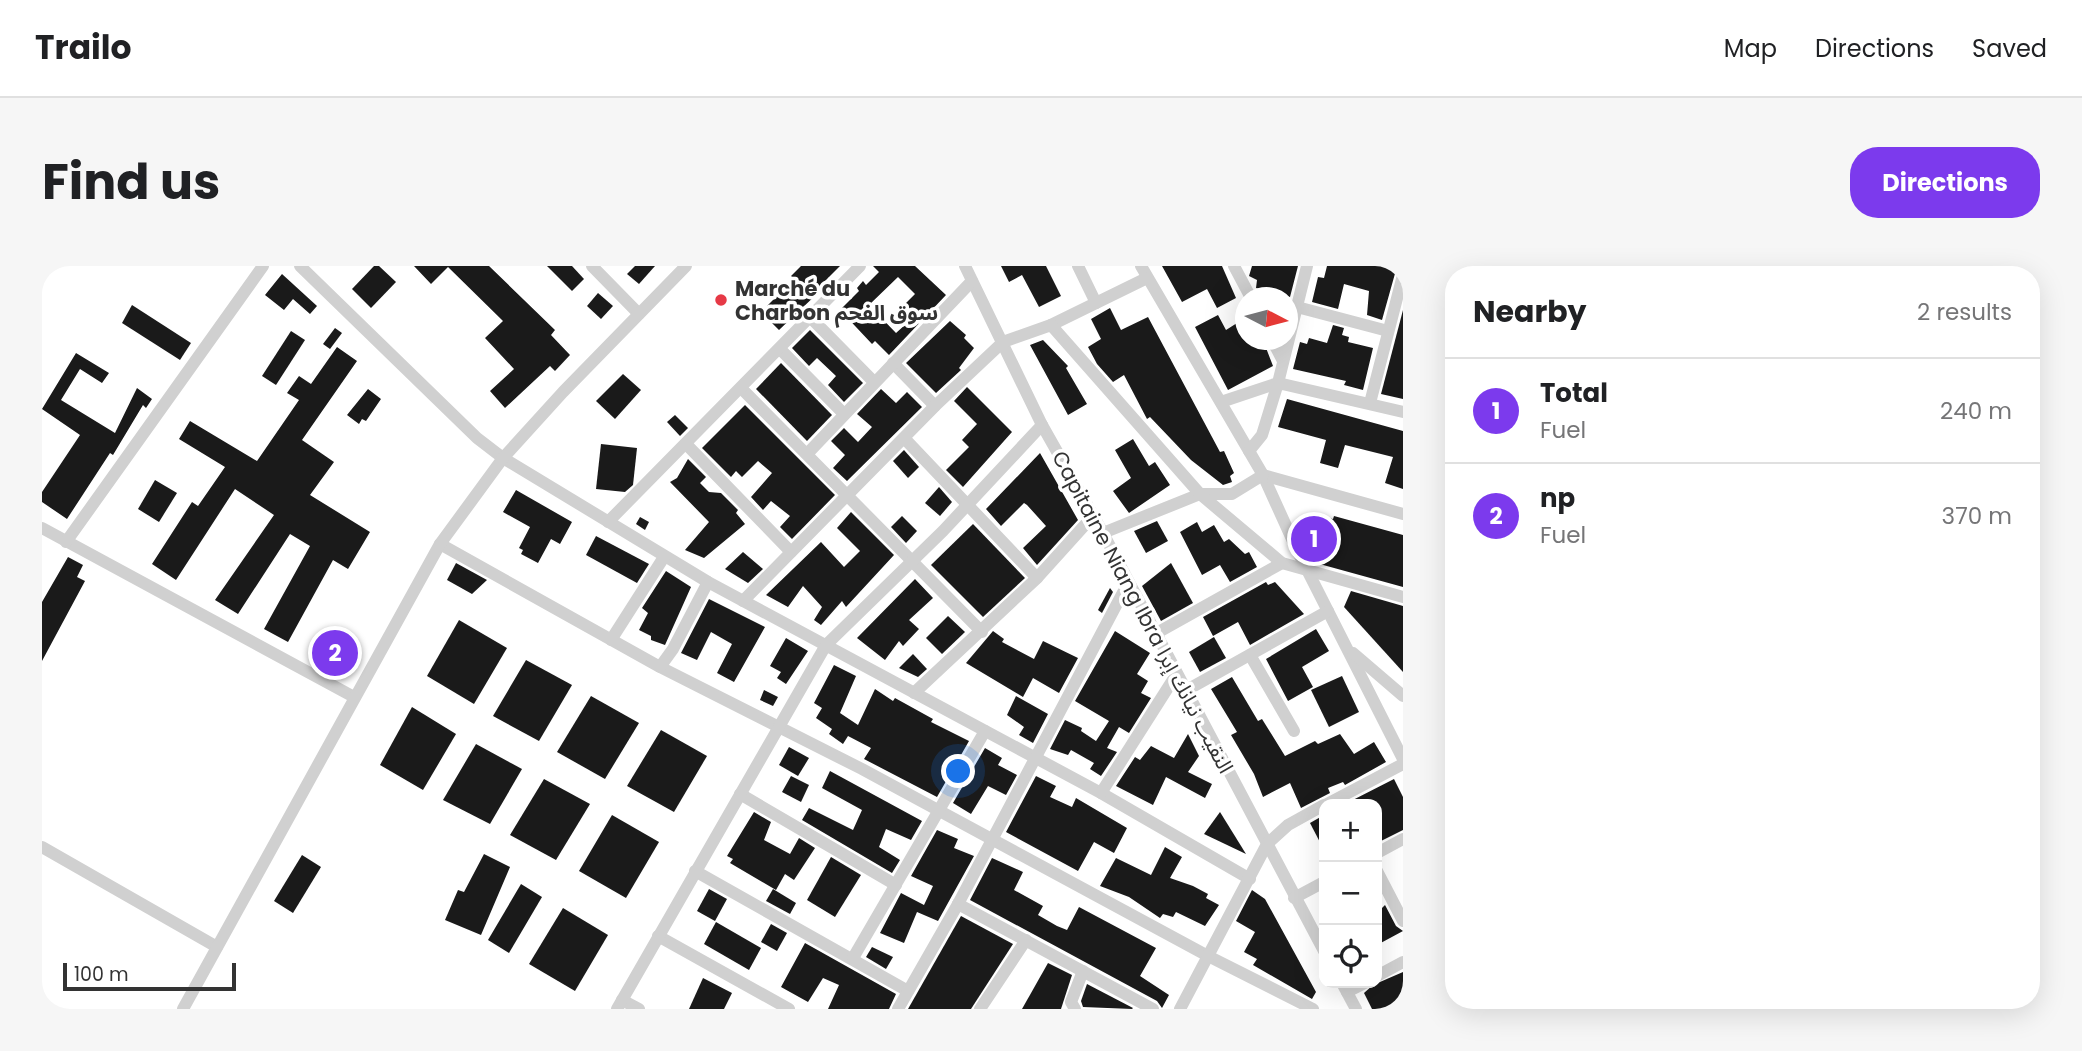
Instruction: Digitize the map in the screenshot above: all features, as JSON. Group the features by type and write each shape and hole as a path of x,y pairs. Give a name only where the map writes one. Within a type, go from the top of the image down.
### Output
{"street":[{"path":"66,542 263,266"},
{"path":"300,266 446,409 503,458 708,582 1101,793 1250,878"},
{"path":"592,266 639,314"},
{"path":"183,1009 440,544 503,458 563,392 686,266"},
{"path":"608,522 743,389 860,266"},
{"path":"1078,266 1096,303"},
{"path":"1234,266 1245,287"},
{"path":"1298,303 1307,266"},
{"path":"743,601 935,406 1003,342 1051,325 1096,303 1144,272 1263,475 1403,762 1336,799"},
{"path":"807,454 893,363 968,273"},
{"name":"Capitaine Niang Ibra النقيب نيانك إبرا","path":"968,273 1042,425 1103,533 1319,942"},
{"path":"1370,403 1403,275"},
{"path":"1298,307 1388,331"},
{"path":"811,318 874,382"},
{"path":"1051,325 1200,494 1282,563 1403,597"},
{"path":"780,349 843,413"},
{"path":"1278,350 1283,360"},
{"path":"1249,451 1262,435 1279,383 1286,350"},
{"path":"893,363 935,406"},
{"path":"1221,402 1279,383 1403,412"},
{"path":"743,389 982,632"},
{"path":"639,1009 619,1004 826,645 912,562 1042,425"},
{"path":"904,438 969,503 1037,578"},
{"path":"685,444 791,552"},
{"path":"1103,533 1200,494 1232,494 1263,475 1403,514"},
{"path":"914,693 1037,578 1093,516"},
{"path":"42,528 354,697"},
{"path":"440,544 660,667 1313,1009"},
{"path":"611,640 664,557"},
{"path":"1156,634 1282,563"},
{"path":"660,667 673,649 708,582"},
{"path":"898,1009 958,904 1128,583"},
{"path":"1185,691 1328,611"},
{"path":"1349,650 1403,696"},
{"path":"1250,655 1294,731"},
{"path":"1101,793 1177,675"},
{"path":"853,958 985,731"},
{"path":"740,794 896,885"},
{"path":"1180,1009 1267,845 1288,824 1319,808"},
{"path":"1382,850 1403,839"},
{"path":"42,847 217,947"},
{"path":"695,871 908,991"},
{"path":"1382,882 1403,922"},
{"path":"1294,898 1319,885"},
{"path":"958,904 1153,1009"},
{"path":"658,936 789,1009"},
{"path":"980,1009 1026,940"},
{"path":"1382,973 1403,962"},
{"path":"1075,1009 1071,1002 1083,971"},
{"path":"1346,988 1356,1009"}],"building":[{"path":"374,266 379,266 396,282 371,308 352,289"},
{"path":"414,266 489,266 555,330 551,335 570,355 555,371 550,366 505,408 490,391 514,369 485,338 503,321 448,267 431,284"},
{"path":"547,266 572,266 584,279 572,291"},
{"path":"635,266 655,266 639,284 627,274"},
{"path":"801,266 840,266 816,290 819,292 779,330 769,320 774,315 766,307 794,279 791,276"},
{"path":"873,266 915,266 946,295 889,355 875,341 872,344 840,310 859,291 857,288 863,281 866,285 879,272","holes":["898,277 915,294 905,304 916,315 896,333 869,305"]},
{"path":"1001,266 1046,266 1061,296 1039,307 1022,275 1009,282"},
{"path":"1162,266 1222,266 1235,299 1217,308 1207,289 1182,302"},
{"path":"1252,266 1298,266 1293,287 1256,287 1257,280 1249,276"},
{"path":"1327,266 1383,266 1396,270 1382,320 1367,315 1369,291 1344,284 1338,309 1312,302 1318,277 1324,278"},
{"path":"282,274 317,306 310,314 293,299 284,310 265,295"},
{"path":"598,293 613,306 601,319 587,306"},
{"path":"132,305 191,343 180,360 122,323"},
{"path":"1110,308 1121,330 1148,317 1220,452 1224,451 1234,473 1230,476 1232,482 1223,485 1191,460 1150,417 1147,419 1124,375 1113,382 1097,364 1088,347 1101,339 1091,319"},
{"path":"1403,310 1403,399 1381,394"},
{"path":"1218,315 1226,330 1235,324 1235,350 1267,350 1273,366 1228,390 1195,327"},
{"path":"950,321 966,335 964,338 974,348 959,368 961,370 936,393 906,363"},
{"path":"1333,325 1344,328 1342,335 1349,337 1348,342 1373,348 1363,390 1344,385 1346,381 1293,369 1300,342 1307,344 1309,338 1327,343"},
{"path":"335,328 342,333 330,349 323,344"},
{"path":"810,330 863,383 844,402 828,385 836,376 817,358 809,366 792,348"},
{"path":"291,331 305,340 276,385 262,376"},
{"path":"1043,340 1068,366 1066,368 1087,404 1068,415 1030,345"},
{"path":"337,347 357,361 302,440 334,462 310,495 370,532 348,569 333,560 288,642 264,629 310,546 290,534 238,614 215,600 274,515 235,489 176,580 152,564 192,502 198,506 225,467 179,439 190,421 257,461 299,400 287,393 299,376 311,384"},
{"path":"76,353 109,373 102,383 80,369 61,400 115,433 137,388 152,399 146,408 143,405 113,455 110,453 67,519 42,502 42,492 80,435 42,409"},
{"path":"781,363 832,415 807,441 756,389"},
{"path":"623,374 641,390 615,419 596,401"},
{"path":"967,387 1012,432 963,487 946,470 969,447 962,440 977,424 954,401"},
{"path":"368,389 381,399 366,421 362,419 359,424 347,415"},
{"path":"881,389 896,403 907,392 922,407 847,481 833,468 845,455 831,441 844,428 858,442 872,427 857,414"},
{"path":"1287,399 1403,431 1403,489 1385,483 1393,457 1345,445 1338,468 1320,463 1326,440 1278,427"},
{"path":"745,405 835,495 792,539 780,527 790,516 771,501 763,510 751,497 772,473 758,461 742,477 736,471 731,477 702,448"},
{"path":"675,415 688,428 680,436 667,422"},
{"path":"1133,439 1149,466 1155,462 1170,485 1129,513 1113,491 1131,478 1115,450"},
{"path":"601,444 637,448 633,485 625,492 596,489"},
{"path":"904,450 919,467 908,478 893,461"},
{"path":"1040,453 1078,520 1037,565 1023,548 1046,526 1027,505 1024,503 1001,526 986,509"},
{"path":"688,459 706,477 700,483 709,492 721,493 738,510 736,513 745,524 704,558 685,550 709,522 670,482 677,478"},
{"path":"155,480 177,493 159,522 138,509"},
{"path":"939,487 952,502 940,516 925,503"},
{"path":"516,490 572,522 560,544 551,539 538,563 521,554 523,550 519,548 530,527 503,512"},
{"path":"851,512 894,555 846,607 842,601 821,625 814,620 822,607 803,586 788,607 766,595 821,542 844,567 860,551 837,528"},
{"path":"1306,514 1333,519 1334,516 1403,535 1403,587 1316,563 1303,523"},
{"path":"902,516 917,531 906,543 891,527"},
{"path":"640,517 649,522 645,530 636,524"},
{"path":"1157,521 1168,541 1146,553 1134,531"},
{"path":"1197,522 1202,532 1214,525 1224,542 1229,539 1245,554 1249,552 1257,567 1230,582 1220,565 1202,575 1180,532"},
{"path":"973,524 1025,578 983,617 931,565"},
{"path":"596,536 649,564 637,583 586,555"},
{"path":"743,552 763,569 748,583 725,569"},
{"path":"68,557 83,565 77,577 85,581 42,661 42,602"},
{"path":"456,563 487,580 472,594 447,580"},
{"path":"1171,563 1193,603 1161,621 1142,586"},
{"path":"666,571 691,587 665,645 651,640 651,636 639,630 648,613 642,608"},
{"path":"915,579 933,598 909,620 919,629 903,646 899,641 885,660 857,638"},
{"path":"1266,582 1268,585 1275,582 1304,614 1250,645 1238,622 1213,636 1203,617"},
{"path":"1110,588 1113,592 1102,613 1098,610"},
{"path":"1351,591 1403,606 1403,672 1344,607"},
{"path":"709,599 765,627 734,682 717,673 732,644 711,632 697,660 681,653"},
{"path":"948,616 965,632 942,654 926,638"},
{"path":"459,620 507,648 474,704 427,676"},
{"path":"1316,629 1329,651 1302,667 1313,687 1288,701 1266,659"},
{"path":"993,631 1004,639 1002,642 1034,659 1043,641 1078,658 1059,693 1033,678 1023,697 966,663"},
{"path":"1115,631 1150,653 1137,674 1148,681 1141,693 1151,698 1129,733 1119,727 1107,748 1117,752 1101,776 1090,769 1094,763 1071,750 1068,755 1050,749 1065,720 1082,728 1081,731 1096,741 1109,721 1075,701"},
{"path":"1214,637 1226,658 1200,672 1189,652"},
{"path":"786,638 808,651 786,684 777,678 781,672 770,666"},
{"path":"913,654 927,669 918,677 899,668"},
{"path":"526,660 572,685 539,741 493,716"},
{"path":"834,665 856,676 840,713 858,725 875,689 969,741 937,797 864,759 871,748 848,736 843,744 829,734 832,729 816,718 822,708 814,703"},
{"path":"1342,676 1359,712 1329,727 1311,690"},
{"path":"1232,677 1258,721 1262,719 1285,756 1315,741 1318,744 1340,734 1354,754 1374,742 1386,762 1345,785 1343,782 1328,788 1330,793 1301,808 1290,783 1263,797 1254,774 1231,735 1237,732 1211,689"},
{"path":"764,690 778,697 773,706 760,700"},
{"path":"591,696 639,723 605,779 557,752"},
{"path":"1016,696 1048,714 1033,743 1019,735 1024,727 1007,715"},
{"path":"412,707 456,734 423,790 380,765"},
{"path":"661,730 707,756 674,812 627,786"},
{"path":"1188,734 1199,756 1188,772 1212,784 1205,798 1166,777 1153,805 1116,786 1135,757 1140,760 1151,746 1174,758"},
{"path":"476,744 522,769 490,824 443,800"},
{"path":"789,747 809,758 798,776 779,765"},
{"path":"985,748 1002,758 998,765 1017,775 1006,795 988,786 971,814 953,803"},
{"path":"830,771 922,821 911,840 886,829 879,847 900,860 892,873 802,820 809,808 853,830 862,810 822,788"},
{"path":"791,776 809,785 801,802 782,792"},
{"path":"1036,776 1056,786 1050,797 1072,807 1076,798 1127,828 1114,853 1094,842 1078,871 1006,832"},
{"path":"544,779 590,804 556,860 510,835"},
{"path":"1394,779 1403,797 1403,830 1382,840 1382,799 1355,799"},
{"path":"754,812 771,822 764,840 790,854 799,838 815,848 794,880 785,874 776,890 730,863 733,859 727,856"},
{"path":"1220,812 1246,854 1204,834"},
{"path":"612,815 659,842 626,898 579,871"},
{"path":"1319,818 1319,840 1310,823"},
{"path":"937,830 958,839 954,848 974,856 938,921 917,912 904,943 880,933 901,893 924,905 933,886 911,876"},
{"path":"1165,847 1182,857 1170,878 1208,894 1206,898 1219,905 1205,926 1176,912 1173,917 1163,914 1160,918 1129,897 1100,886 1116,858 1151,875"},
{"path":"484,854 510,867 481,935 445,920 458,890 464,892"},
{"path":"302,855 321,867 293,913 274,901"},
{"path":"831,857 861,875 835,917 807,900"},
{"path":"992,858 1023,872 1014,890 1043,906 1038,915 1057,926 1067,930 1079,907 1156,948 1140,976 1169,995 1162,1008 1157,1001 970,900"},
{"path":"521,884 542,897 509,953 488,940"},
{"path":"709,889 727,899 715,921 697,911"},
{"path":"773,889 796,903 790,914 766,901"},
{"path":"1252,890 1265,899 1316,992 1312,999 1253,965 1257,959 1244,952 1255,932 1236,921"},
{"path":"1385,905 1396,926 1403,931 1382,942 1382,925 1382,908"},
{"path":"563,908 608,935 575,991 529,964"},
{"path":"961,916 1013,944 971,1009 908,1009"},
{"path":"716,922 761,948 749,970 704,944"},
{"path":"771,924 787,933 777,951 761,942"},
{"path":"805,943 896,994 889,1009 828,1009 839,985 823,978 808,1002 781,987"},
{"path":"872,947 893,957 886,969 866,957"},
{"path":"1048,963 1072,975 1061,1009 1022,1009"},
{"path":"1403,972 1403,1009 1372,1009 1364,993 1370,988 1382,988 1382,981"},
{"path":"703,978 732,993 724,1009 689,1009"},
{"path":"1087,984 1133,1008 1083,1007 1081,1001"}],"place":[{"name":"Marché du Charbon سوق الفحم","path":"721,300"},
{"name":"Total","path":"1314,539"},
{"name":"np","path":"335,653"}]}
